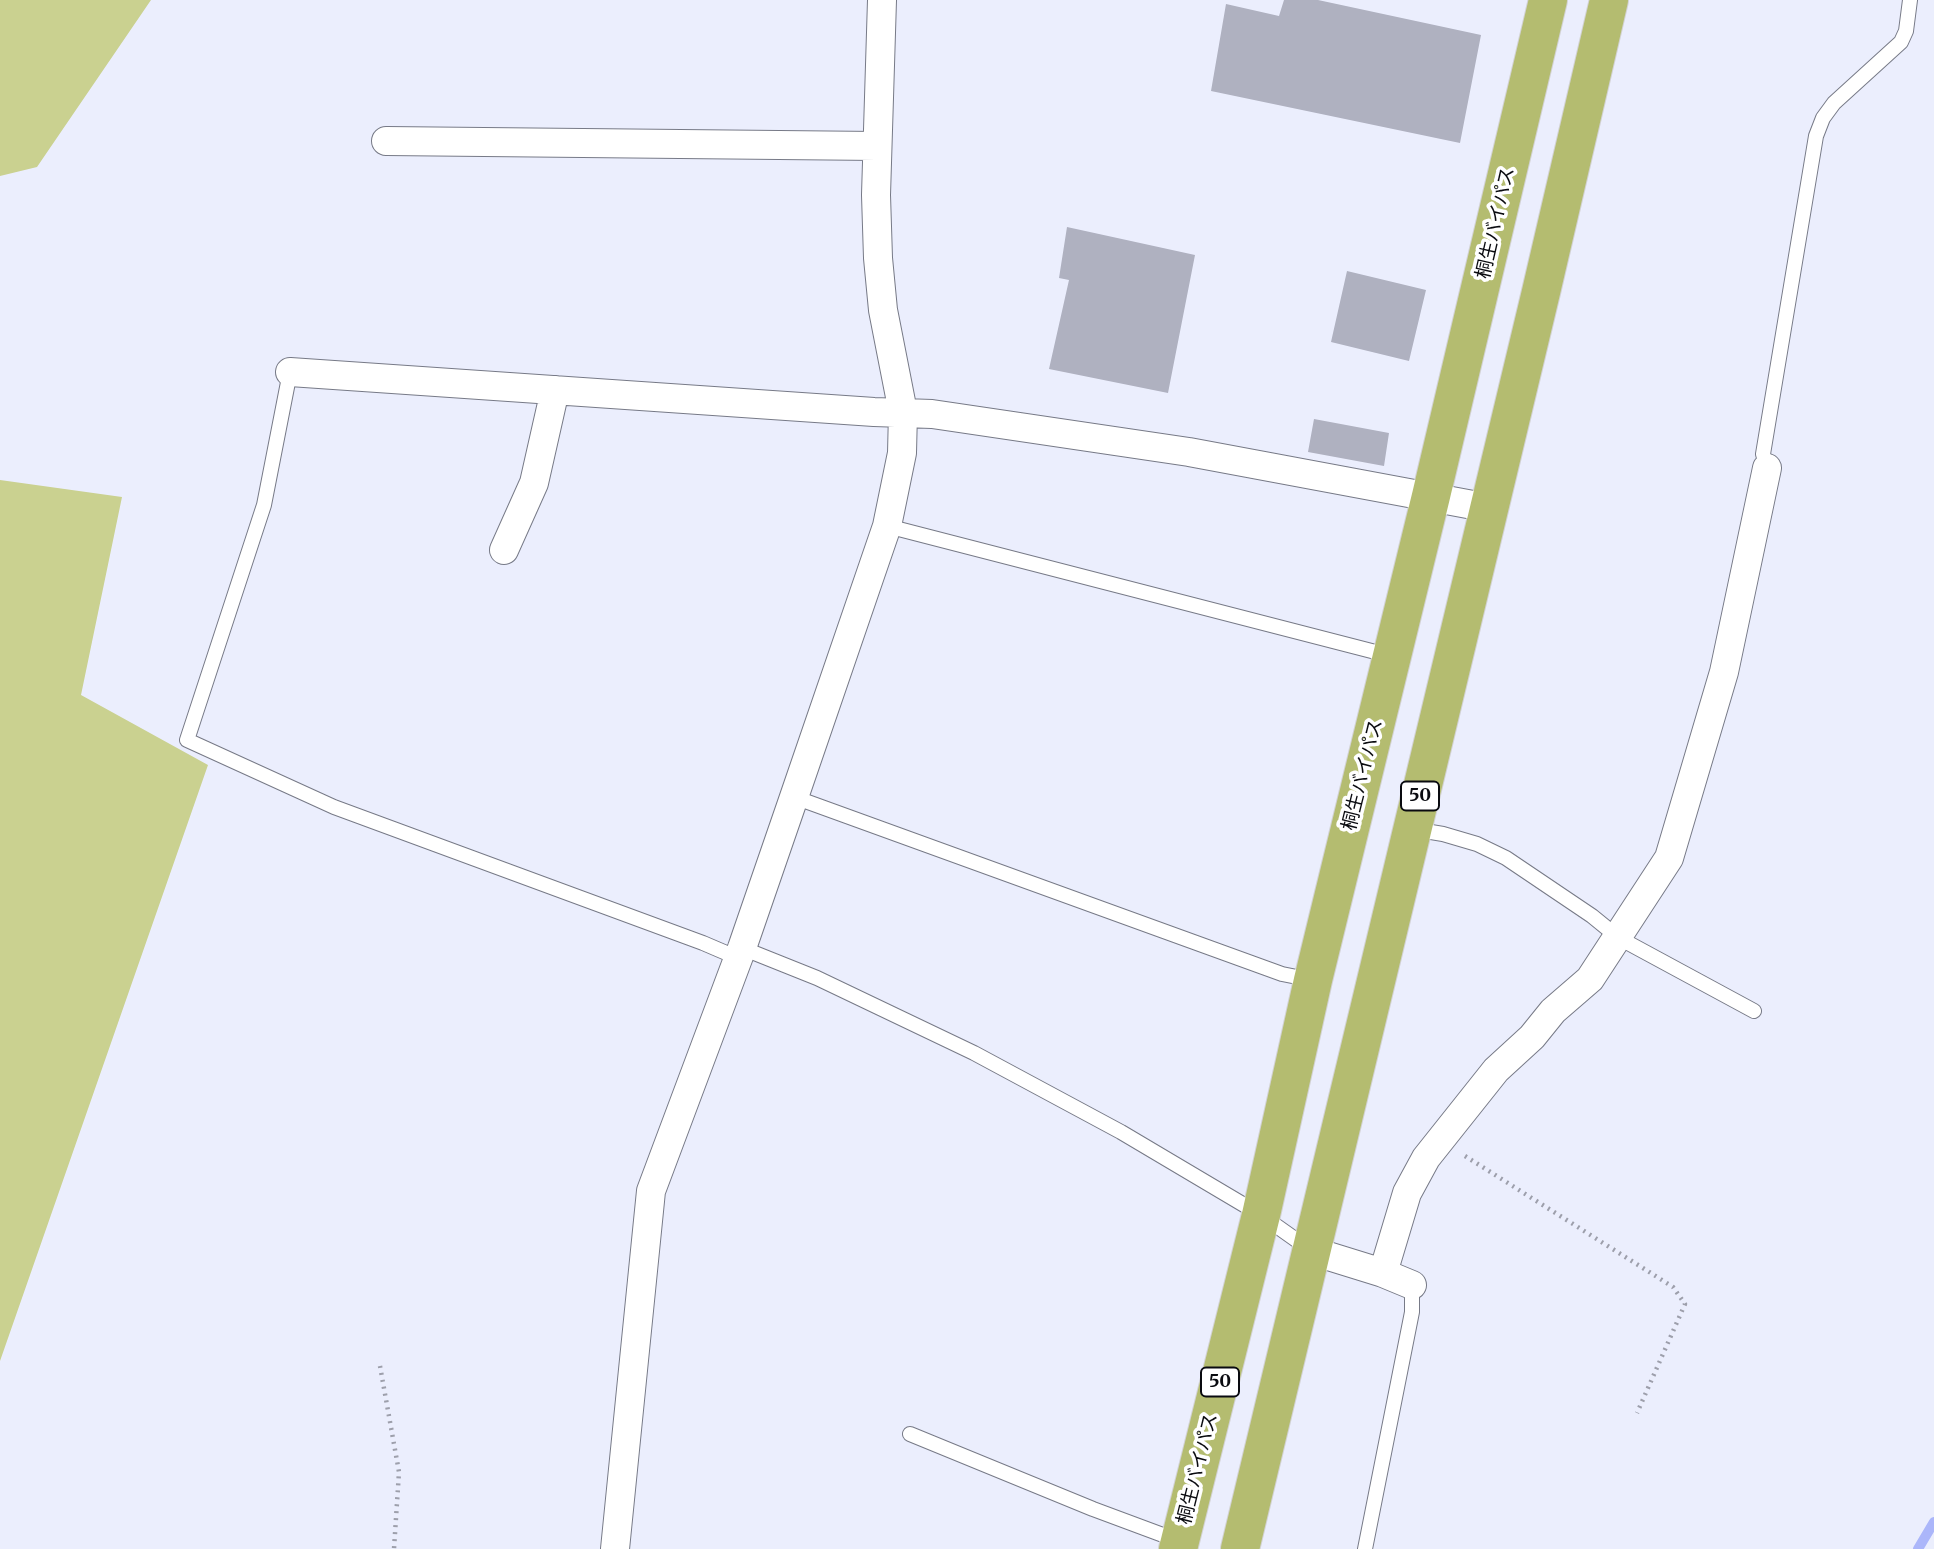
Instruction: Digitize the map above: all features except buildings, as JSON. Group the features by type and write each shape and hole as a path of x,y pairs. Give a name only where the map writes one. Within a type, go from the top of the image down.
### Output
{"highway":[{"name":"桐生バイパス","path":"1179,1545 1261,1215 1313,980 1548,0"},
{"name":"50","path":"1240,1549 1609,0"}],"street":[{"path":"615,1549 651,1191 740,953 887,526 902,453 903,412 883,310 876,195 882,0"},
{"path":"386,141 877,146"},
{"path":"290,372 932,414 1189,452 1489,508"},
{"path":"504,550 534,483 555,390"},
{"path":"1383,1273 1407,1193 1426,1158 1496,1070 1590,979 1619,939 1669,859 1724,672 1767,468"},
{"path":"1312,1251 1412,1285"}],"lane":[{"path":"1767,468 1763,454 1816,136 1823,118 1834,103 1901,42 1906,31 1910,0"},
{"path":"290,372 264,505 187,740 334,807 703,943 817,978 974,1053 1121,1132 1261,1215 1312,1251"},
{"path":"887,526 1392,657"},
{"path":"794,797 1282,974 1313,980"},
{"path":"1413,829 1477,844 1506,858 1592,916 1619,939 1754,1011"},
{"path":"1365,1549 1412,1312 1412,1285"},
{"path":"910,1434 1179,1545"}],"path":[{"path":"1440,1141 1673,1287 1685,1304 1637,1413"},
{"path":"380,1366 399,1472 394,1549"}],"green space":[{"path":"0,0 151,0 37,167 0,176"},
{"path":"0,480 122,497 81,695 208,765 0,1361"}],"waterway":[{"path":"1918,1549 1934,1522"}]}
